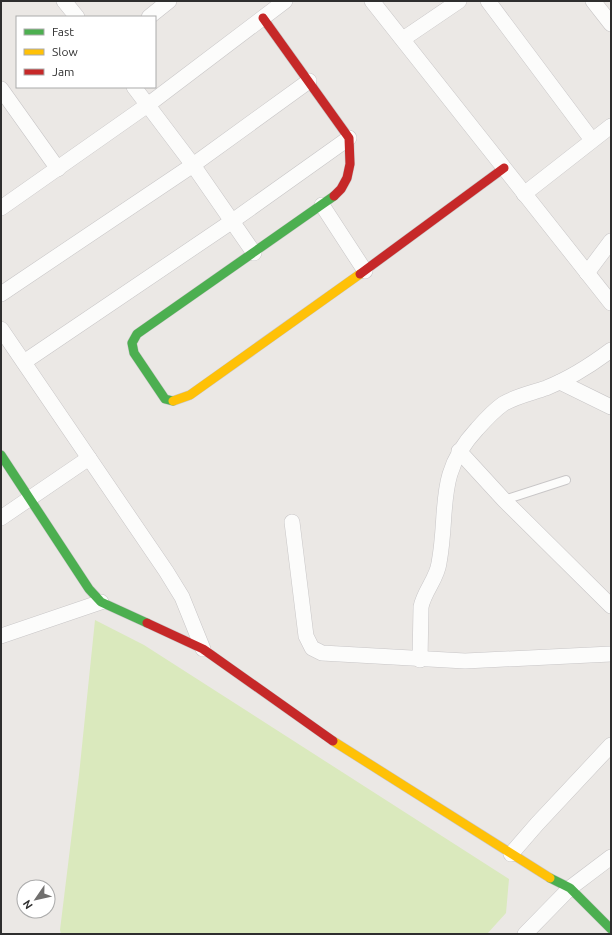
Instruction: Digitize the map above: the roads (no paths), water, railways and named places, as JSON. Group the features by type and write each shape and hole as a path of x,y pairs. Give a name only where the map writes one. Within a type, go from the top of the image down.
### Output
{"street":[{"path":"64,1 76,16"},
{"path":"150,16 169,1"},
{"path":"1,208 149,104 285,1"},
{"path":"372,1 611,303"},
{"path":"403,40 459,1"},
{"path":"488,1 592,140"},
{"path":"593,1 611,24"},
{"path":"263,18 349,138 350,158 342,189 322,205 137,334 133,339 132,347 134,353 165,399 169,401 180,400 204,385 365,271 504,168"},
{"path":"1,294 193,165 309,81"},
{"path":"135,88 149,104 254,253"},
{"path":"1,89 58,169"},
{"path":"524,194 611,126"},
{"path":"24,362 231,222 349,138"},
{"path":"322,205 365,271"},
{"path":"587,274 611,241"},
{"path":"1,329 90,458 182,597 203,649"},
{"path":"420,660 421,607 423,599 436,574 439,563 444,496 448,479 459,451 492,412 504,404 572,376 611,350"},
{"path":"560,382 611,407"},
{"path":"459,451 504,500 611,606"},
{"path":"1,455 89,589 102,602 203,649 280,705 343,748 539,872 570,888 611,929"},
{"path":"1,518 90,458"},
{"path":"292,522 306,636 312,648 322,653 420,660 464,661 611,654"},
{"path":"1,636 102,602"},
{"path":"511,854 537,824 611,746"},
{"path":"525,934 570,888 611,857"}],"lane":[{"path":"504,500 566,480"}]}
